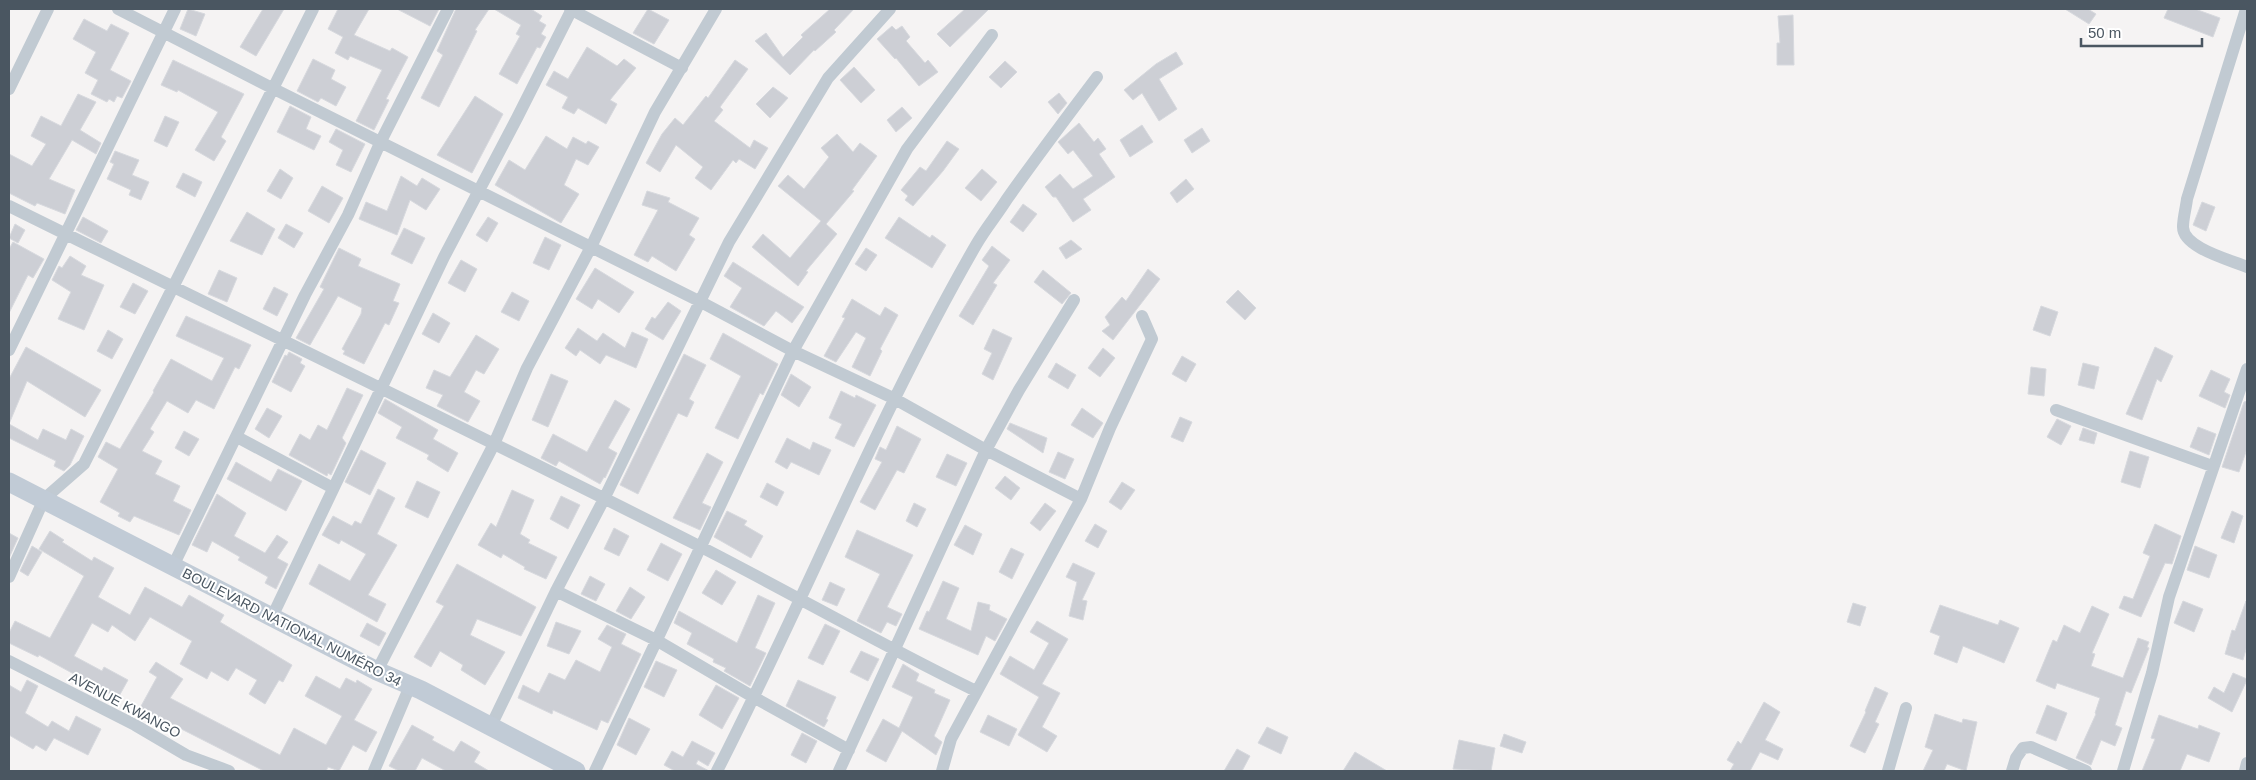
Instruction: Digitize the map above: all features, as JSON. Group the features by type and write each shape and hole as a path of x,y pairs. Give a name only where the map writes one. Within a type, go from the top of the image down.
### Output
{"main road":[{"name":"BOULEVARD NATIONAL NUMÉRO 34","path":"9,482 576,771"}],"street":[{"path":"9,89 48,9"},
{"path":"118,9 274,89 478,189 793,351 893,398 986,450 1081,499"},
{"path":"9,350 175,9"},
{"path":"9,577 44,499 84,464 313,9"},
{"path":"173,566 283,340 348,215 381,141 389,129 448,9"},
{"path":"272,617 380,387 478,189 517,118 571,9 682,68"},
{"path":"377,671 494,444 527,368 591,247 655,112 716,9"},
{"path":"490,728 729,242 828,78 890,9"},
{"path":"2246,9 2187,199 2183,228 2187,238 2200,248 2247,267"},
{"path":"595,771 793,351 907,149 992,35"},
{"path":"717,771 755,698 799,598 893,398 977,244 1035,158 1097,77"},
{"path":"9,206 380,387 701,547 895,651 976,691"},
{"path":"839,771 986,450 1019,390 1074,300"},
{"path":"942,771 951,738 1081,499 1110,428 1152,339 1142,316"},
{"path":"2123,771 2152,673 2169,597 2212,466 2247,369"},
{"path":"2056,410 2212,466"},
{"path":"237,437 333,488"},
{"path":"556,591 656,640 849,750"},
{"name":"AVENUE KWANGO","path":"9,661 136,725 186,755 229,771"},
{"path":"374,771 410,686"},
{"path":"1888,771 1906,708"},
{"path":"2012,771 2016,758 2023,748 2031,747 2086,771"},
{"path":"2245,771 2247,763"}],"building":[{"path":"188,9 205,14 196,36 180,29"},
{"path":"263,9 284,9 256,56 240,47"},
{"path":"338,9 369,9 354,35 390,51 392,48 408,57 386,99 389,100 374,130 356,121 382,70 350,56 348,60 335,53 343,37 328,29"},
{"path":"397,9 439,9 430,26"},
{"path":"456,9 489,9 475,30 477,31 439,107 421,98 443,55 437,51"},
{"path":"494,9 531,9 542,16 539,21 546,25 541,34 546,37 540,48 537,47 517,84 499,74 520,36 516,34 521,25"},
{"path":"648,9 669,20 654,44 633,33"},
{"path":"830,9 854,9 834,30 836,32 814,50 790,75 755,41 766,33 783,57 803,37 801,35"},
{"path":"965,9 989,9 950,47 937,34"},
{"path":"2065,9 2088,9 2096,14 2089,24"},
{"path":"2168,9 2195,9 2220,18 2213,37 2164,18"},
{"path":"1793,15 1794,65 1777,65 1777,43 1780,43 1778,16"},
{"path":"84,19 107,31 111,24 129,33 110,70 131,81 122,98 117,96 114,102 109,99 107,102 91,94 98,80 85,73 96,52 73,39"},
{"path":"892,26 896,30 902,26 910,37 906,41 925,63 928,60 938,72 919,86 896,58 877,39"},
{"path":"587,47 617,66 624,59 636,68 610,100 617,104 606,124 578,108 574,114 562,108 568,97 546,85 554,71 568,79"},
{"path":"1176,52 1183,64 1159,79 1177,109 1159,121 1142,93 1133,100 1124,90 1156,64"},
{"path":"313,59 335,70 331,79 346,87 336,106 321,98 318,102 297,91"},
{"path":"173,60 244,94 221,137 226,141 214,161 195,150 218,112 178,90 177,92 161,85"},
{"path":"735,60 748,69 720,107 723,110 714,121 750,148 754,140 768,148 755,169 739,159 736,163 733,160 711,190 695,178 703,167 676,145 660,172 646,163 662,134 675,118 683,125 706,96 708,98"},
{"path":"1005,61 1017,72 1001,88 989,77"},
{"path":"854,67 875,90 861,103 840,80"},
{"path":"773,87 788,98 770,118 756,104"},
{"path":"1059,93 1067,103 1058,114 1048,102"},
{"path":"78,94 96,102 80,130 101,143 96,154 72,140 49,179 75,190 65,214 37,203 35,206 9,193 9,154 32,166 46,144 31,136 41,116 61,126"},
{"path":"475,96 503,114 472,173 437,155"},
{"path":"290,106 311,117 306,129 321,136 314,150 277,132"},
{"path":"902,107 912,118 896,132 887,120"},
{"path":"165,116 179,122 167,147 154,141"},
{"path":"1079,123 1094,142 1098,138 1106,149 1099,154 1115,177 1083,199 1091,210 1073,222 1056,197 1053,197 1045,187 1060,174 1073,189 1093,176 1073,150 1068,154 1058,142"},
{"path":"1142,125 1153,142 1130,157 1120,140"},
{"path":"1202,128 1210,141 1192,153 1184,140"},
{"path":"336,129 365,144 351,172 336,165 343,150 329,142"},
{"path":"837,134 853,152 860,143 877,156 852,190 854,191 826,224 837,234 806,271 808,272 798,286 752,247 763,234 790,258 821,221 778,186 788,175 804,189 829,157 821,148"},
{"path":"546,136 567,149 573,137 586,144 588,141 599,147 588,165 576,159 564,185 579,194 561,223 495,185 509,160 525,170"},
{"path":"947,141 959,149 913,206 905,200 908,196 901,190 920,167 926,171"},
{"path":"115,151 139,160 132,175 149,182 141,200 129,195 131,190 107,179 114,164 110,162"},
{"path":"280,169 293,178 281,199 267,191"},
{"path":"982,169 997,182 981,201 965,188"},
{"path":"183,173 202,182 195,197 176,187"},
{"path":"401,176 417,186 422,178 440,189 426,210 410,200 397,235 359,219 366,202 387,211"},
{"path":"1186,179 1194,189 1177,203 1170,193"},
{"path":"322,186 343,198 329,223 308,211"},
{"path":"647,191 670,198 668,202 699,218 689,235 695,239 676,271 652,256 648,262 634,255 658,210 642,205"},
{"path":"2202,202 2215,207 2206,231 2193,225"},
{"path":"1023,204 1037,214 1023,232 1010,222"},
{"path":"247,212 275,229 262,255 230,241"},
{"path":"83,217 108,231 101,243 76,230"},
{"path":"488,217 498,223 487,242 476,235"},
{"path":"899,217 930,238 932,235 946,245 932,268 885,238"},
{"path":"15,224 25,230 18,243 9,238"},
{"path":"286,224 303,233 294,248 278,238"},
{"path":"404,228 425,238 412,264 391,254"},
{"path":"545,237 561,245 549,270 533,263"},
{"path":"1071,240 1082,249 1066,259 1059,248"},
{"path":"13,242 44,259 33,278 28,275 9,313 9,249"},
{"path":"992,246 1010,260 993,283 997,285 973,325 959,316 989,266 982,260"},
{"path":"339,248 361,259 358,266 400,284 393,301 399,303 389,325 385,323 364,364 343,354 345,351 342,349 361,314 362,308 338,296 310,345 296,338 324,289 320,287"},
{"path":"866,248 877,255 866,271 855,264"},
{"path":"70,256 86,266 81,275 104,285 84,330 58,319 71,292 52,280 59,266 62,268"},
{"path":"461,260 477,269 465,292 448,283"},
{"path":"733,262 804,307 792,323 776,311 764,326 730,307 742,288 724,276"},
{"path":"595,268 634,292 619,313 598,299 592,309 576,299"},
{"path":"1148,269 1160,279 1113,340 1102,331 1110,325 1105,317 1122,297 1126,301"},
{"path":"219,270 237,278 227,302 208,294"},
{"path":"1043,270 1071,293 1062,304 1034,282"},
{"path":"133,283 148,291 135,314 120,307"},
{"path":"274,287 288,294 277,316 263,309"},
{"path":"1238,290 1256,308 1245,320 1226,302"},
{"path":"512,292 529,301 519,321 501,312"},
{"path":"852,299 880,316 885,307 898,315 880,349 882,351 870,376 852,367 866,338 856,332 836,362 824,356 845,318 842,317"},
{"path":"668,302 681,311 663,340 645,329 652,317 655,319"},
{"path":"2041,306 2058,312 2050,336 2033,330"},
{"path":"433,313 450,323 439,343 422,334"},
{"path":"186,316 251,345 239,369 235,367 214,409 196,400 188,413 167,401 150,429 154,432 142,451 162,461 155,474 180,486 173,501 191,510 179,535 134,516 130,522 118,516 120,513 100,502 118,469 98,457 106,442 120,449 171,359 212,381 224,358 176,336"},
{"path":"578,328 597,341 603,333 625,348 632,332 648,339 636,368 606,355 600,364 580,350 576,356 565,348"},
{"path":"993,329 1012,338 993,380 982,374 992,353 984,349"},
{"path":"108,330 123,339 112,359 97,351"},
{"path":"723,333 778,364 763,395 760,393 738,439 715,428 741,376 710,359"},
{"path":"476,335 499,349 484,374 476,370 464,392 480,401 468,422 437,406 443,395 426,388 434,370 450,377"},
{"path":"26,347 101,390 85,417 27,381 9,424 9,379"},
{"path":"2155,347 2173,356 2161,382 2157,379 2142,420 2126,414"},
{"path":"1103,348 1115,358 1100,377 1088,368"},
{"path":"289,352 302,359 300,363 305,366 291,392 272,382 285,355 287,356"},
{"path":"684,354 706,365 689,399 694,402 687,417 678,413 638,494 620,485"},
{"path":"1182,356 1196,364 1186,382 1172,374"},
{"path":"1056,363 1076,375 1068,389 1048,377"},
{"path":"2083,363 2099,367 2094,389 2078,385"},
{"path":"2031,367 2046,369 2044,396 2028,394"},
{"path":"2211,370 2230,379 2224,392 2230,395 2225,408 2199,396"},
{"path":"551,374 568,381 548,427 532,420"},
{"path":"791,374 811,387 799,407 781,395"},
{"path":"347,388 363,395 342,438 346,443 331,475 328,473 327,476 289,455 300,434 310,440 318,425 327,430"},
{"path":"841,391 855,398 856,395 876,405 854,447 835,438 842,424 829,418"},
{"path":"385,399 438,430 433,439 458,453 448,472 427,459 429,455 396,438 402,427 378,413"},
{"path":"615,400 630,409 608,448 617,453 600,484 559,461 556,466 541,458 553,434 587,452"},
{"path":"2247,401 2247,449 2239,472 2222,467 2244,402"},
{"path":"267,408 282,416 269,438 255,429"},
{"path":"1082,408 1103,423 1093,438 1071,425"},
{"path":"1180,417 1192,422 1183,442 1171,437"},
{"path":"2057,419 2071,426 2061,445 2047,437"},
{"path":"1010,423 1047,438 1043,453 1007,429"},
{"path":"9,424 38,440 43,429 66,440 71,429 84,436 70,465 64,471 54,466 56,461 9,438"},
{"path":"897,426 921,439 904,473 897,470 875,510 860,502 882,462 875,459 880,447 886,450"},
{"path":"2198,427 2216,434 2209,455 2190,447"},
{"path":"2083,428 2097,433 2094,444 2079,440"},
{"path":"184,431 199,439 189,456 175,448"},
{"path":"787,438 810,450 813,442 831,450 819,475 791,462 787,469 775,462"},
{"path":"361,450 386,463 370,495 345,482"},
{"path":"2130,451 2149,457 2140,488 2121,482"},
{"path":"1058,452 1074,459 1065,479 1049,472"},
{"path":"707,453 723,462 702,503 711,507 700,530 673,518"},
{"path":"947,454 967,463 956,486 936,477"},
{"path":"236,462 271,482 278,469 302,481 286,511 227,479"},
{"path":"1005,476 1020,488 1011,500 995,488"},
{"path":"417,481 440,492 428,518 405,507"},
{"path":"1122,482 1135,490 1121,510 1109,502"},
{"path":"767,483 784,492 777,506 760,497"},
{"path":"378,489 395,498 377,534 397,545 368,595 386,604 377,622 309,584 319,564 350,581 366,554 341,540 339,544 322,535 333,516 352,526 355,521 361,524"},
{"path":"512,490 534,500 520,534 530,540 528,543 557,557 546,579 524,569 525,567 503,554 501,558 478,545 491,523 496,527"},
{"path":"217,494 246,513 234,536 265,553 277,535 288,542 277,558 288,564 276,589 265,583 268,577 238,560 240,557 212,541 207,552 192,545"},
{"path":"561,496 580,505 568,529 550,519"},
{"path":"914,503 926,509 917,527 906,521"},
{"path":"1045,503 1056,511 1040,531 1030,523"},
{"path":"727,511 747,521 744,525 763,536 751,558 714,537"},
{"path":"2232,511 2243,516 2234,543 2221,538"},
{"path":"1095,524 1107,531 1098,548 1085,541"},
{"path":"2155,524 2181,536 2172,564 2165,563 2141,617 2119,608 2124,596 2133,599 2150,556 2143,553"},
{"path":"965,525 982,534 973,555 954,545"},
{"path":"614,528 629,536 619,556 604,549"},
{"path":"857,530 913,555 887,607 902,614 896,626 887,622 881,633 857,621 880,574 845,557"},
{"path":"50,531 64,540 62,542 92,561 94,557 114,568 98,597 130,615 145,587 182,607 189,595 224,615 220,622 292,665 283,682 279,680 265,704 249,694 257,680 236,668 228,681 211,671 207,679 180,664 192,641 150,617 135,641 112,625 108,632 92,623 74,656 102,671 104,667 128,680 118,698 39,655 38,657 9,643 9,633 15,621 50,638 84,576 39,549"},
{"path":"9,533 18,538 9,558"},
{"path":"661,543 682,554 668,581 647,570"},
{"path":"32,546 42,552 28,576 20,571"},
{"path":"2195,546 2217,555 2209,578 2187,570"},
{"path":"1011,548 1024,554 1012,579 999,572"},
{"path":"1073,563 1095,573 1082,600 1087,601 1083,620 1069,616 1077,582 1066,577"},
{"path":"457,564 536,607 521,636 477,619 470,635 505,652 485,685 461,670 463,665 440,651 431,667 414,657 444,606 436,602"},
{"path":"716,570 736,582 722,605 702,593"},
{"path":"590,576 605,584 596,601 581,594"},
{"path":"943,581 959,588 946,619 971,631 978,602 990,605 989,610 1007,619 995,641 986,636 978,655 919,629"},
{"path":"830,582 845,589 837,606 822,600"},
{"path":"630,587 645,597 631,619 616,611"},
{"path":"758,595 775,603 755,648 766,653 750,686 724,671 726,668 713,662 714,659 687,644 692,633 674,623 679,611 737,643"},
{"path":"2183,601 2203,609 2194,632 2174,623"},
{"path":"2246,601 2247,646 2243,660 2225,654 2232,630 2235,631"},
{"path":"1853,603 1866,607 1860,626 1847,622"},
{"path":"1940,605 1998,625 2000,620 2019,628 2004,663 1963,646 1957,663 1934,654 1940,636 1930,632"},
{"path":"2092,606 2109,614 2092,653 2095,654 2091,666 2123,678 2138,638 2149,642 2147,647 2149,648 2131,693 2126,691 2115,725 2122,728 2115,746 2101,740 2091,765 2076,758 2096,714 2100,698 2057,683 2055,689 2036,681 2053,640 2057,642 2064,625 2080,633"},
{"path":"1037,621 1068,639 1042,684 1060,693 1042,727 1057,736 1047,752 1018,735 1039,697 1000,674 1010,656 1034,670 1049,643 1030,632"},
{"path":"556,622 581,631 569,654 547,646"},
{"path":"367,623 386,633 379,646 360,636"},
{"path":"825,624 840,631 823,665 808,658"},
{"path":"607,625 626,634 621,644 641,654 608,723 601,720 597,730 553,710 552,714 518,698 523,685 539,693 549,673 565,680 576,660 600,672 612,647 598,639"},
{"path":"861,651 879,659 868,681 850,672"},
{"path":"656,661 677,670 664,697 644,687"},
{"path":"156,662 183,679 170,698 280,755 294,728 326,745 342,716 305,696 316,676 340,689 346,678 356,683 357,680 372,689 354,720 377,732 366,752 353,745 339,771 328,767 326,771 264,771 140,708 157,677 149,672"},
{"path":"903,664 919,674 916,681 935,690 934,693 950,700 934,736 942,742 936,755 902,731 886,762 866,751 883,719 899,728 913,697 892,687"},
{"path":"2233,673 2247,680 2232,712 2208,698 2214,687 2224,693"},
{"path":"27,680 38,686 25,713 48,727 52,721 69,731 76,716 101,729 88,755 54,738 46,751 36,745 33,749 9,735 9,685 21,692"},
{"path":"798,680 836,697 824,727 786,706"},
{"path":"716,685 739,698 722,729 699,715"},
{"path":"1875,687 1888,693 1875,722 1879,724 1865,753 1850,746"},
{"path":"1764,702 1780,712 1765,740 1783,749 1778,760 1760,752 1750,771 1730,771 1734,764 1727,760 1738,741 1741,744"},
{"path":"2047,705 2067,713 2056,741 2036,733"},
{"path":"1935,714 1962,723 1963,719 1977,722 1966,771 1947,764 1944,771 1923,771 1933,750 1925,747"},
{"path":"988,715 1017,729 1009,746 980,732"},
{"path":"2159,715 2198,729 2199,725 2220,733 2209,762 2187,754 2180,771 2142,771 2155,739 2151,738"},
{"path":"629,718 650,729 636,755 617,745"},
{"path":"412,725 434,737 432,740 454,752 461,741 480,752 474,762 489,771 446,771 422,758 415,771 399,771 389,766"},
{"path":"1267,727 1288,737 1281,754 1258,743"},
{"path":"802,733 817,741 806,763 791,755"},
{"path":"1504,734 1526,742 1522,753 1500,746"},
{"path":"1459,740 1495,748 1491,771 1453,769"},
{"path":"692,741 715,753 708,766 698,760 696,764 709,771 675,771 664,765 672,751 683,757"},
{"path":"1237,749 1250,756 1242,771 1224,771"},
{"path":"1355,752 1387,771 1343,771"}]}
